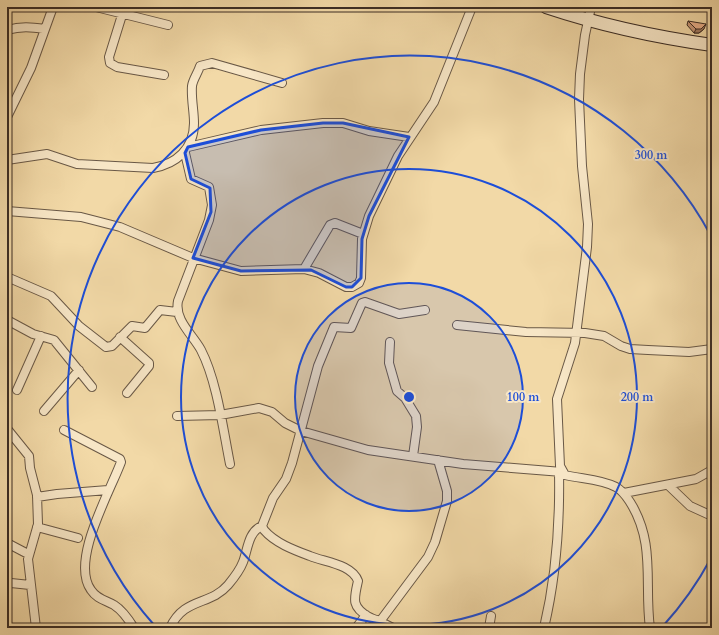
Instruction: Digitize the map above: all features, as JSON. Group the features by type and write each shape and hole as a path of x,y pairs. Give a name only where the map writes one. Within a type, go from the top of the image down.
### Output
{"street":[{"path":"7,117 31,68 53,7"},
{"path":"96,7 122,15 168,25"},
{"path":"7,211 46,213 87,219 120,227 193,258 241,270 304,269 319,272 346,287 358,283 361,278 363,234 368,216 392,166 434,102 472,7"},
{"path":"546,7 587,21 667,38 712,45"},
{"path":"544,628 551,596 560,506 561,472 557,399 572,354 577,332 587,247 588,224 582,166 579,113 580,74 587,21 591,7"},
{"path":"122,15 109,57 110,63 117,67 164,75"},
{"path":"7,30 18,26 29,26 45,29"},
{"path":"230,464 220,414 206,360 177,312 178,301 193,258 209,220 212,205 209,187 190,179 186,150 194,125 193,84 200,66 212,63 282,83"},
{"path":"7,160 47,154 77,164 153,168 164,166 186,150 261,130 323,123 343,123 369,131 410,138"},
{"path":"304,269 330,225 335,223 363,234"},
{"path":"7,277 51,296 80,326 104,345 112,346 132,326 145,328 160,310 177,312"},
{"path":"170,628 174,619 183,609 224,589 242,564 247,545 255,530 262,526 273,498 286,479 292,463 318,366 334,327 351,328 362,304 365,302 399,314 425,310"},
{"path":"7,320 33,334 54,340 92,387"},
{"path":"457,325 526,332 577,332 604,336 621,346 630,349 689,352 712,349"},
{"path":"17,390 41,336"},
{"path":"120,337 149,363 149,366 127,393"},
{"path":"390,342 389,363 397,391 405,398 416,416 417,427 413,456"},
{"path":"44,411 79,370"},
{"path":"177,416 220,414 250,409 267,410 301,431 368,450 463,464 561,472 565,475 604,482 624,492 639,515 649,563 648,595 650,628"},
{"path":"8,430 29,456 30,468 37,497 37,527 28,554 28,571 36,628"},
{"path":"64,430 120,460 120,466 108,490 88,547 85,562 86,576 88,586 92,592 97,597 118,609 134,628"},
{"path":"379,621 385,616 428,557 435,542 447,501 447,491 438,460"},
{"path":"624,492 696,479 712,470"},
{"path":"668,485 690,506 712,516"},
{"path":"37,497 108,490"},
{"path":"262,526 267,534 289,548 338,565 353,573 358,581 355,603 362,613 393,628"},
{"path":"37,527 78,538"},
{"path":"7,542 28,554"},
{"path":"7,586 11,583 30,585"},
{"path":"356,628 366,615"},
{"path":"489,628 492,616"}],"highlighted area":[{"path":"323,123 343,123 409,137 369,216 362,239 361,278 352,287 346,287 311,270 241,271 193,258 211,212 210,188 191,179 185,153 188,147 261,130"}],"building":[{"path":"688,21 706,24 701,29 696,29"}]}
